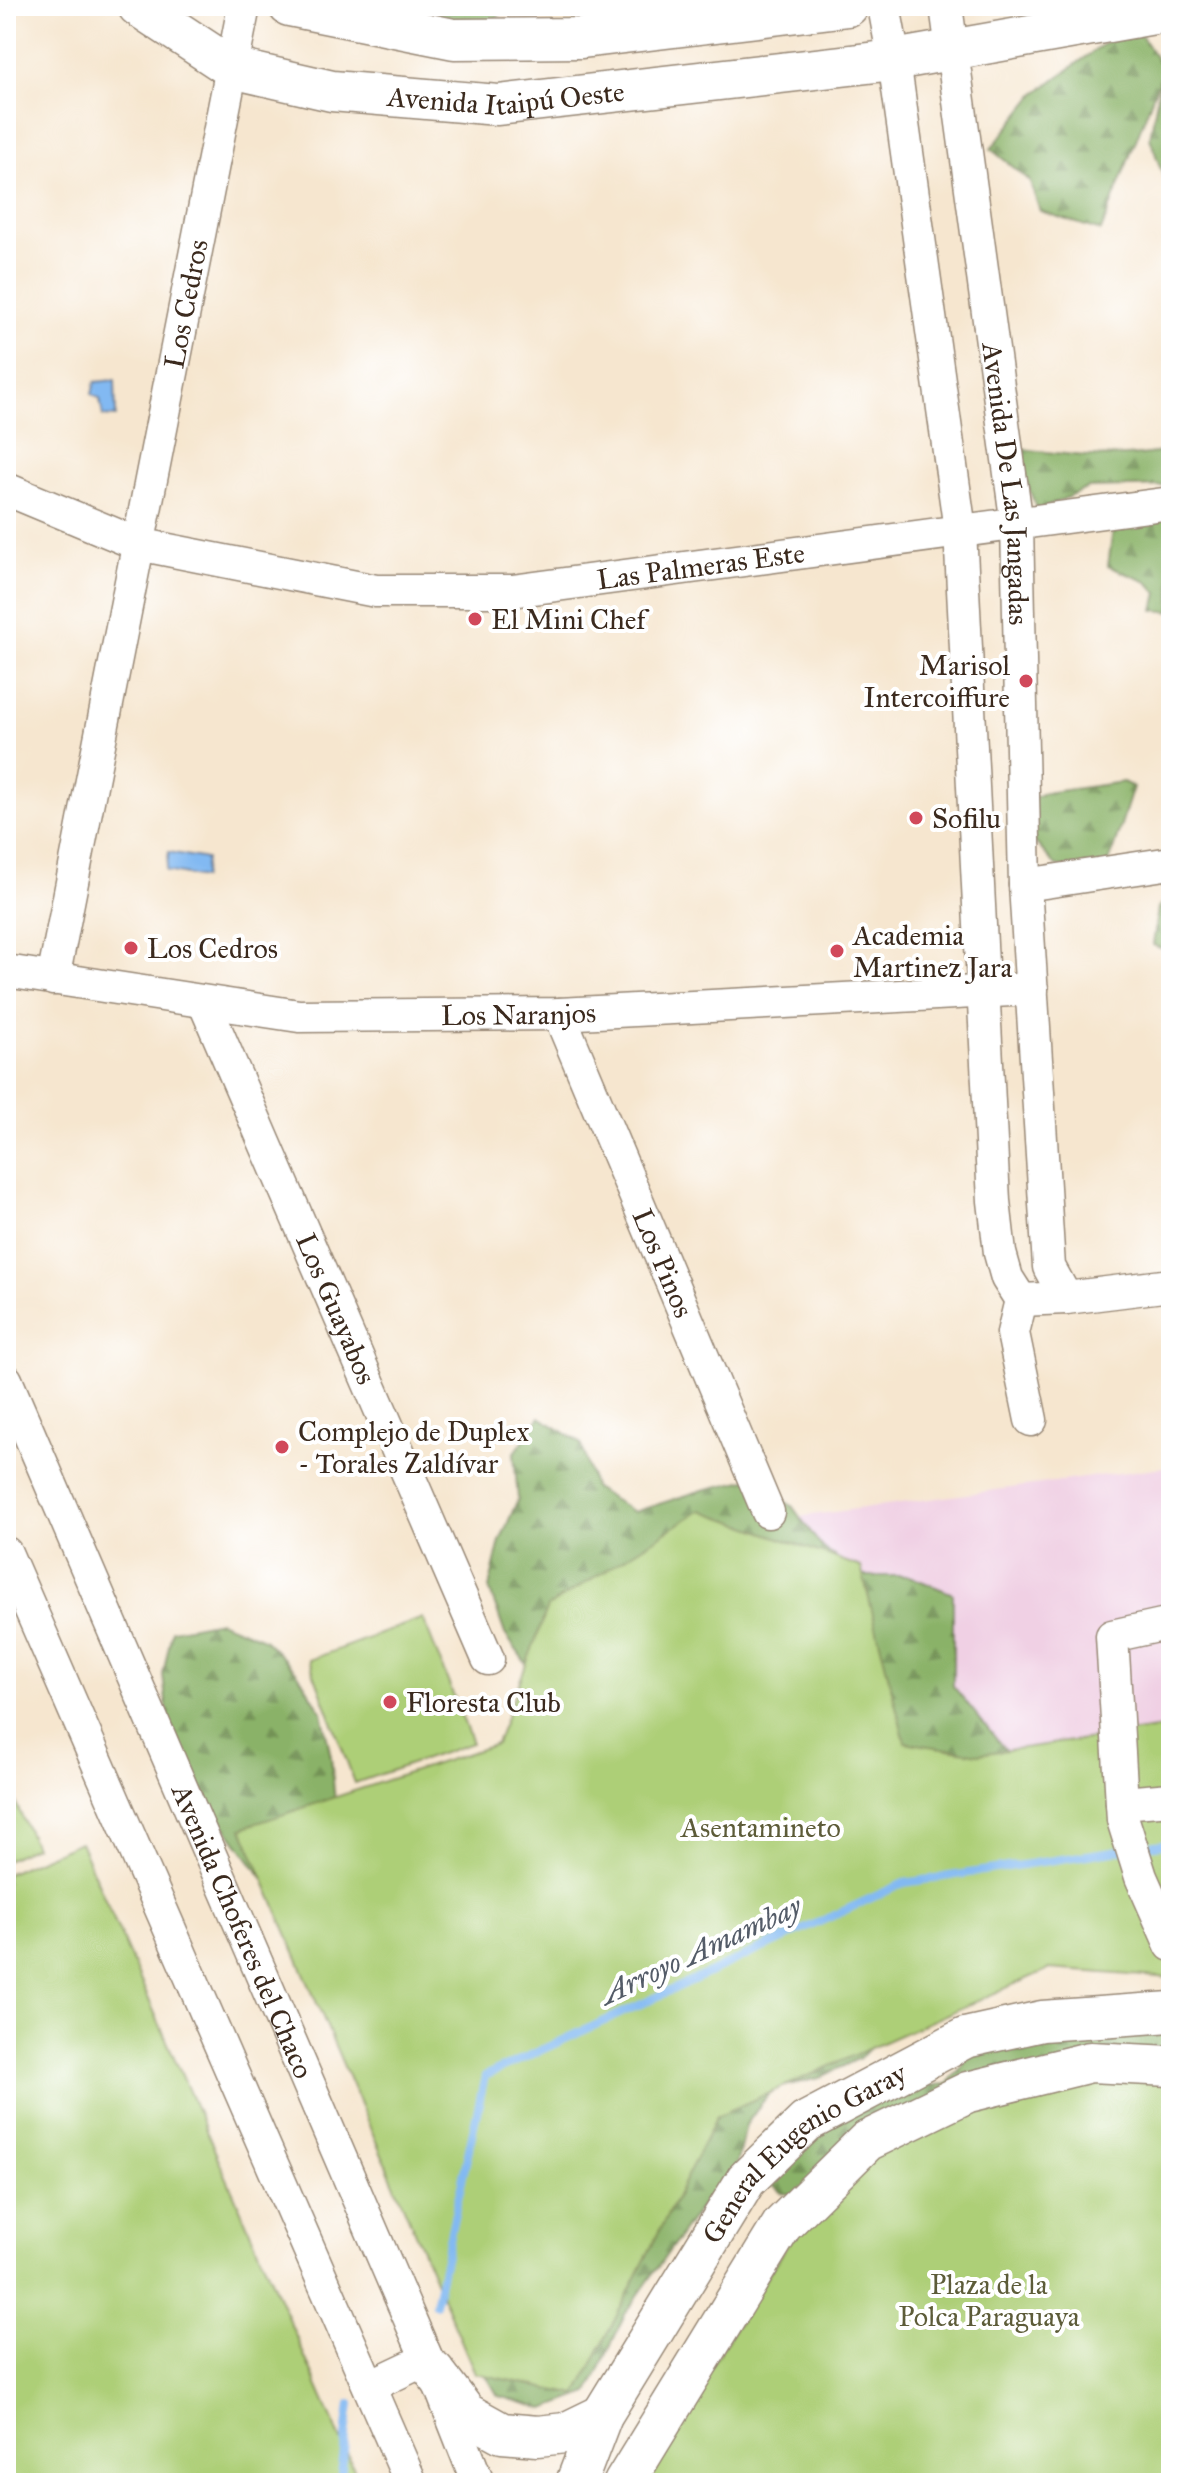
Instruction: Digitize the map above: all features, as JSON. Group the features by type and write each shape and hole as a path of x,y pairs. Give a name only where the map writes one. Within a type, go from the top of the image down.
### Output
{"street":[{"name":"Avenida Itaipú Oeste","path":"138,6 232,68 332,91 498,105 894,60 1171,11"},
{"name":"Los Cedros","path":"53,979 244,6"},
{"name":"Avenida Itaipú Oeste","path":"289,6 454,39 582,38 848,6"},
{"name":"Avenida De Las Jangadas","path":"884,6 960,530 994,1201 1007,1278 1021,1300"},
{"name":"Avenida De Las Jangadas","path":"946,6 1017,525 1025,885 1049,1267 1066,1298"},
{"name":"Las Palmeras Este","path":"6,489 138,544 376,591 512,591 1171,503"},
{"path":"1025,885 1171,863"},
{"name":"Los Naranjos","path":"6,971 299,1016 559,1014 1032,989"},
{"name":"Los Guayabos","path":"204,1002 488,1659"},
{"name":"Los Pinos","path":"559,1014 768,1512"},
{"path":"1031,1420 1013,1333 1021,1300 1066,1298 1171,1285"},
{"name":"Avenida Choferes del Chaco","path":"6,1380 478,2483"},
{"path":"6,1553 411,2483"},
{"path":"1171,1623 1112,1636 1122,1811 1141,1877 1171,1945"},
{"path":"1122,1811 1171,1799"},
{"name":"General Eugenio Garay","path":"576,2483 602,2415 746,2180 806,2122 965,2038 1042,2021 1171,2012"},
{"name":"General Eugenio Garay","path":"624,2483 782,2225 867,2141 968,2092 1090,2062 1171,2066"},
{"path":"370,2386 430,2365 466,2413 502,2433 538,2436 565,2433 602,2415"}],"shaded area":[{"path":"1171,1466 1171,1756 901,1775 798,1517"}],"green space":[{"path":"293,6 507,6 491,26"},
{"path":"1133,23 1162,68 1171,64 1171,199 1150,138 1161,75 1101,231 1040,211 1029,180 991,149 1036,93"},
{"path":"1015,448 1112,456 1171,450 1171,486 1088,488 1037,511"},
{"path":"1171,517 1171,612 1154,610 1158,593 1148,582 1108,566 1113,529"},
{"path":"1123,782 1133,787 1106,872 1056,866 1032,839 1023,802 1044,793"},
{"path":"1171,893 1171,952 1153,945 1158,908"},
{"name":"Asentamineto","path":"540,1417 581,1443 594,1488 634,1512 750,1479 792,1506 821,1546 860,1576 909,1576 953,1594 953,1686 1016,1763 1085,1943 891,2027 860,2058 819,2078 772,2089 746,2125 735,2169 703,2203 625,2314 589,2393 545,2409 498,2396 453,2318 291,1916 208,1803 168,1719 163,1675 172,1630 219,1621 264,1639 297,1672 322,1712 331,1757 335,1802 382,1805 551,1715 532,1672 505,1634 489,1588 500,1541 518,1499 514,1454"},
{"name":"Asentamineto","path":"701,1510 861,1567 905,1742 979,1754 1171,1727 1171,1978 1049,1969 717,2116 577,2395 475,2373 242,1828 496,1744 548,1607"},
{"name":"Floresta Club","path":"423,1618 472,1743 355,1783 309,1660"},
{"path":"6,1780 35,1847 6,1860"},
{"path":"80,1842 360,2483 6,2483 6,1874"},
{"path":"1171,2031 1171,2066 806,2196 782,2193 766,2178 785,2130 898,2088 947,2084 962,2067 969,2045"},
{"name":"Plaza de la Polca Paraguaya","path":"1171,2077 1171,2483 638,2483 824,2185 1009,2080"}],"water":[{"path":"115,380 116,417 103,416 100,399 92,394 95,382"},
{"path":"169,852 206,859 203,878 166,871"}],"waterway":[{"name":"Arroyo Amambay","path":"1139,1847 1171,1843"},
{"name":"Arroyo Amambay","path":"435,2304 485,2076 904,1883 1126,1849"},
{"name":"Arroyo Amambay","path":"340,2483 350,2404"}],"place":[{"name":"El Mini Chef","path":"475,619"},
{"name":"Marisol Intercoiffure","path":"1026,681"},
{"name":"Sofilu","path":"916,818"},
{"name":"Los Cedros","path":"131,948"},
{"name":"Academia Martinez Jara","path":"837,951"},
{"name":"Complejo de Duplex - Torales Zaldívar","path":"282,1447"},
{"name":"Floresta Club","path":"390,1702"}]}
